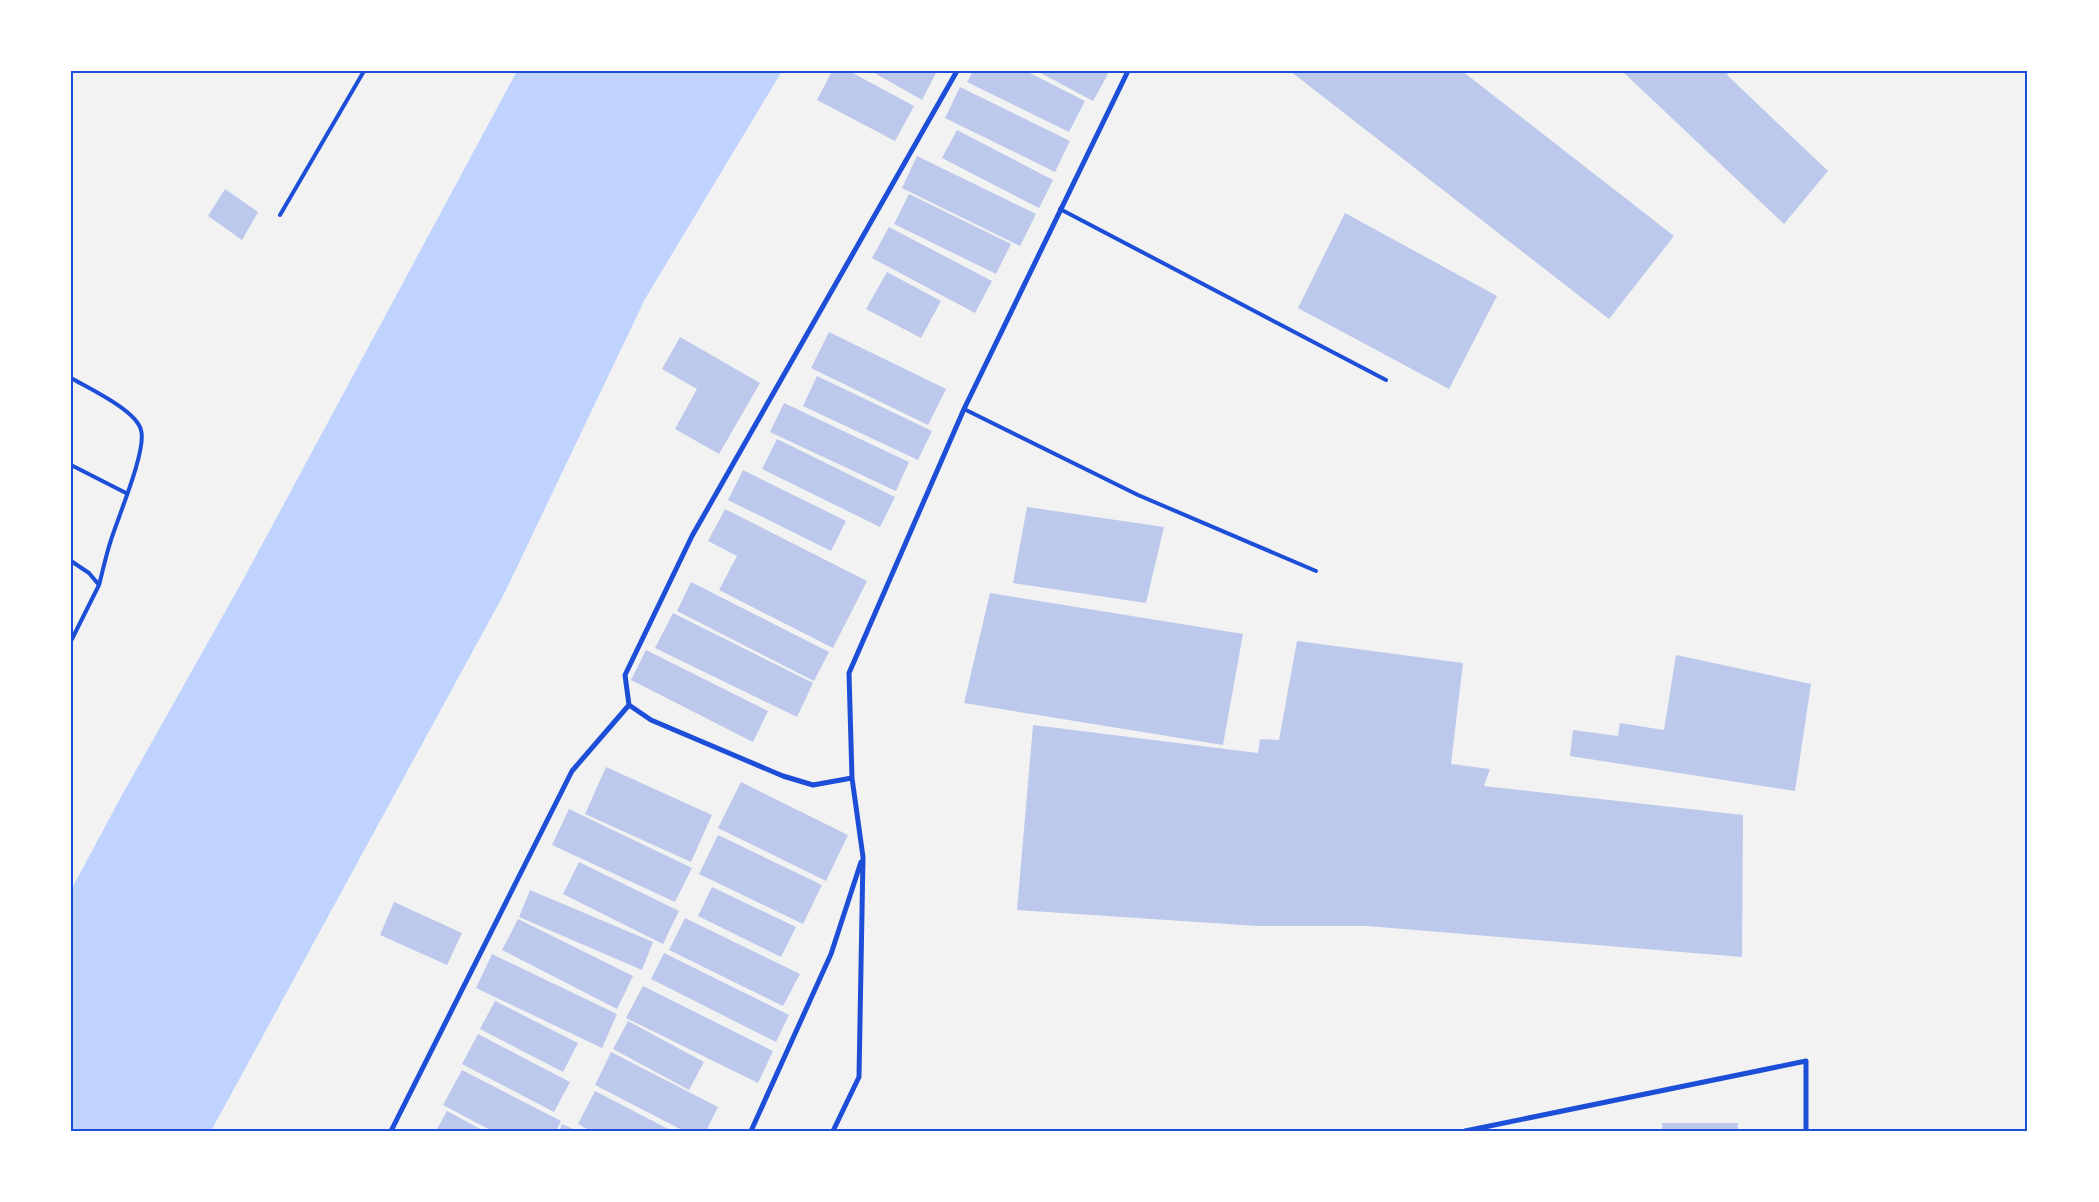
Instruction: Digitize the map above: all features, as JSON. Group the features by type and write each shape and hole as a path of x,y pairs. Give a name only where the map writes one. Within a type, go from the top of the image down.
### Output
{"street":[{"path":"391,1131 572,771 628,705 624,675 692,536 957,71"},
{"path":"833,1131 859,1077 863,857 852,778 849,673 964,409 1128,71"},
{"path":"628,705 650,720 783,776 813,784 852,778"},
{"path":"751,1131 831,954 863,857"},
{"path":"1469,1130 1806,1061 1806,1131"}],"lane":[{"path":"280,215 364,71"},
{"path":"1060,209 1386,380"},
{"path":"71,378 123,410 141,429 142,447 99,584 71,641"},
{"path":"964,409 1138,495 1316,571"},
{"path":"71,465 126,493"},
{"path":"71,562 89,573 99,584"}],"water":[{"path":"517,71 782,71 645,299 505,592 211,1131 71,1131 71,890 243,580"}],"building":[{"path":"832,71 849,71 914,106 895,141 817,100"},
{"path":"871,71 937,71 922,100"},
{"path":"973,71 1026,71 1085,101 1069,132 967,82"},
{"path":"1037,71 1103,71 1108,74 1093,101"},
{"path":"1290,71 1462,71 1674,236 1609,319"},
{"path":"1622,71 1729,71 1727,75 1828,171 1784,224"},
{"path":"960,87 1070,141 1055,172 945,118"},
{"path":"957,130 1053,180 1039,208 942,158"},
{"path":"917,156 1036,214 1020,246 902,188"},
{"path":"225,189 258,212 242,240 208,216"},
{"path":"909,194 1011,244 996,274 894,224"},
{"path":"1345,213 1497,296 1449,389 1298,308"},
{"path":"889,227 992,281 975,313 872,258"},
{"path":"887,272 941,301 921,338 866,309"},
{"path":"829,332 946,389 928,425 811,368"},
{"path":"680,337 760,383 719,454 675,429 697,389 662,369"},
{"path":"817,376 932,431 918,460 803,406"},
{"path":"784,403 909,462 896,491 770,432"},
{"path":"777,439 895,497 880,527 762,469"},
{"path":"743,470 846,521 831,551 728,500"},
{"path":"1027,507 1164,527 1146,603 1013,583"},
{"path":"725,509 867,581 833,648 719,590 737,556 708,541"},
{"path":"691,582 829,652 814,681 677,611"},
{"path":"990,593 1243,634 1223,745 964,703"},
{"path":"673,613 813,683 797,717 655,648"},
{"path":"1297,641 1463,663 1451,764 1490,769 1484,786 1743,815 1742,957 1367,926 1257,926 1017,910 1033,725 1258,753 1260,739 1279,740"},
{"path":"646,650 768,711 753,742 631,680"},
{"path":"1676,655 1811,684 1795,791 1570,756 1573,730 1618,736 1620,723 1664,730"},
{"path":"606,767 712,815 691,862 585,814"},
{"path":"741,782 848,835 826,881 718,828"},
{"path":"569,809 692,868 675,902 552,845"},
{"path":"718,835 822,885 803,924 699,874"},
{"path":"579,862 679,911 663,944 563,894"},
{"path":"712,887 796,927 781,957 698,916"},
{"path":"530,890 653,942 642,970 519,917"},
{"path":"394,902 462,933 447,965 380,935"},
{"path":"685,918 800,974 783,1006 669,950"},
{"path":"518,919 633,976 617,1009 502,950"},
{"path":"664,953 789,1015 776,1042 651,979"},
{"path":"492,954 617,1014 602,1048 476,988"},
{"path":"643,986 773,1051 758,1083 626,1018"},
{"path":"495,1001 578,1043 563,1072 480,1029"},
{"path":"628,1021 704,1062 689,1090 613,1049"},
{"path":"478,1034 570,1082 554,1112 462,1064"},
{"path":"611,1052 718,1107 706,1131 684,1131 595,1085"},
{"path":"462,1070 561,1121 556,1131 492,1131 443,1105"},
{"path":"595,1091 672,1131 591,1131 578,1124"},
{"path":"447,1111 484,1131 436,1131"},
{"path":"1662,1123 1738,1123 1738,1131 1662,1131"},
{"path":"562,1124 577,1131 559,1131"}]}
